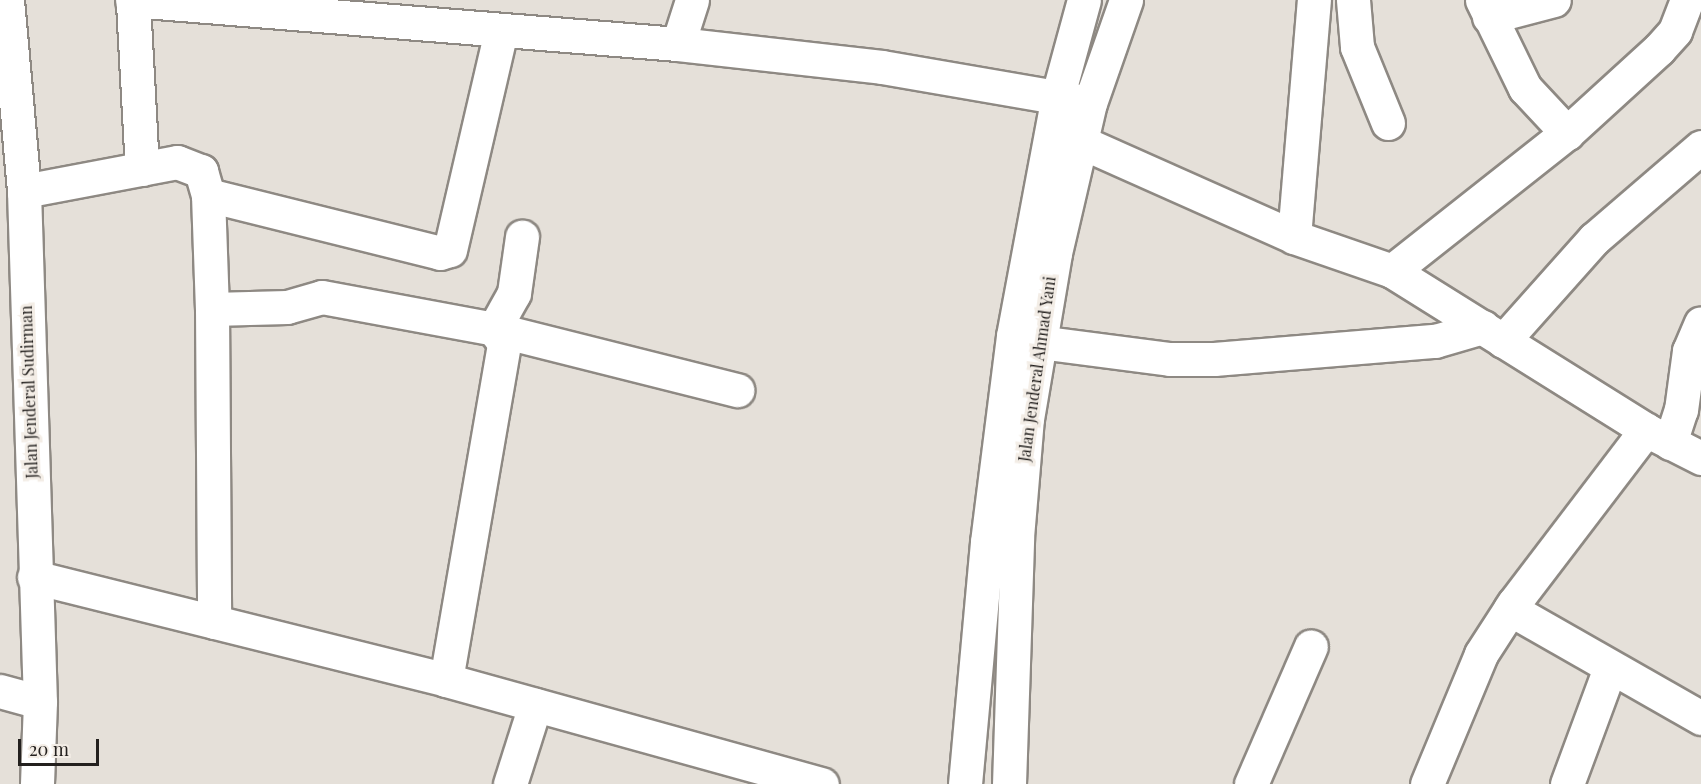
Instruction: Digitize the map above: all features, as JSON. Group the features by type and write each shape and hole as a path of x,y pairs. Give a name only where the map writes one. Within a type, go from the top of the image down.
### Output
{"main road":[{"name":"Jalan Jenderal Sudirman","path":"7,0 5,52 24,191 34,577 40,702 37,784"},
{"path":"678,44 692,0"},
{"name":"Jalan Jenderal Ahmad Yani","path":"1009,784 1017,537 1027,419 1067,137 1058,95 1084,0"},
{"name":"Jalan Jenderal Ahmad Yani","path":"965,784 1000,427 1025,257 1067,137 1090,103 1126,0"},
{"path":"1294,237 1314,0"},
{"path":"1353,0 1357,48 1388,123"},
{"path":"1554,0 1485,9 1525,88 1567,133"},
{"path":"1392,271 1567,133 1659,49 1675,31 1687,0"},
{"path":"142,169 133,2 678,44 882,67 1058,95 1090,103"},
{"path":"208,195 440,253 450,250 501,31"},
{"path":"1067,137 1294,237 1392,271 1658,437 1701,458"},
{"path":"1039,342 1170,359 1214,359 1493,334 1594,239 1701,147"},
{"path":"24,191 142,169 189,164 201,171 208,195 212,309 214,622"},
{"path":"494,329 514,293 522,237"},
{"path":"212,309 287,308 322,297 494,329 737,390"},
{"path":"1427,784 1481,654 1510,609 1680,410 1689,351 1701,323"},
{"path":"446,680 504,343 494,329"},
{"path":"34,577 446,680 822,784"},
{"path":"1510,609 1701,718"},
{"path":"1251,784 1311,646"},
{"path":"1567,784 1610,668"},
{"path":"0,691 40,702"},
{"path":"510,784 535,705"}]}
